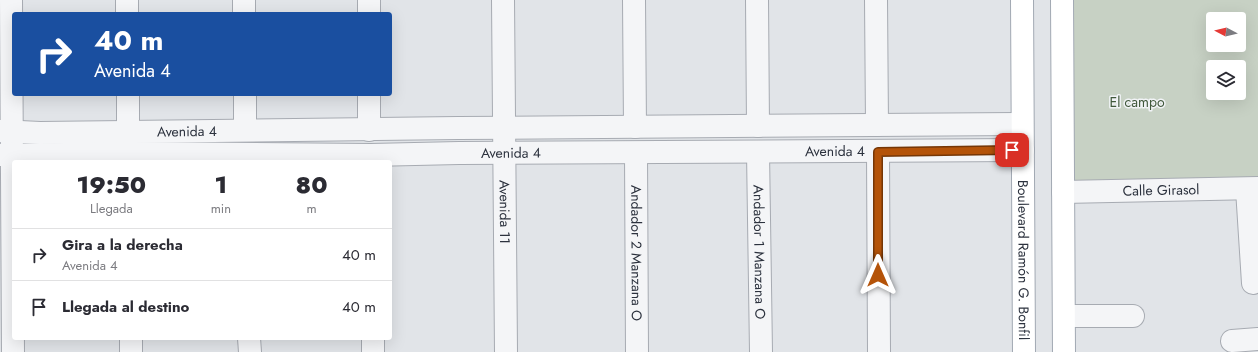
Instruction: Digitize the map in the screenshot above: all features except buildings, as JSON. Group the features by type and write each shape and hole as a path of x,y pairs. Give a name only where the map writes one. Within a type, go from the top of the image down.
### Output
{"main road":[{"name":"Boulevard Ramón G. Bonfil","path":"1022,0 1024,352"},
{"path":"1062,0 1064,352"}],"street":[{"path":"11,0 6,156 12,324"},
{"path":"127,0 127,12"},
{"path":"244,0 244,12"},
{"path":"369,0 369,12"},
{"name":"Avenida 11","path":"503,0 506,352"},
{"path":"634,0 635,127"},
{"path":"756,0 758,126"},
{"path":"876,0 878,125"},
{"path":"128,96 128,131"},
{"path":"245,96 245,129"},
{"path":"369,96 369,130"},
{"path":"988,124 989,151"},
{"name":"Avenida 4","path":"6,131 40,133 245,129 369,130 1022,124"},
{"path":"458,128 459,154"},
{"path":"544,128 545,154"},
{"path":"40,133 41,155"},
{"name":"Avenida 4","path":"6,156 41,155 371,159 459,154 1023,150"},
{"name":"Andador 1 Manzana O","path":"758,152 761,352"},
{"path":"878,152 879,352"},
{"name":"Andador 2 Manzana O","path":"636,153 637,352"},
{"path":"1253,188 1253,283"},
{"name":"Calle Girasol","path":"1063,192 1253,188"},
{"path":"1064,316 1133,316"},
{"path":"1232,341 1258,339"},
{"path":"13,340 13,352"},
{"path":"130,340 130,352"},
{"path":"249,340 250,352"},
{"path":"373,340 373,352"}],"green space":[{"name":"El campo","path":"1059,0 1258,0 1258,181 1061,186"}],"route":[{"path":"878,275 878,152 1012,150"}]}
